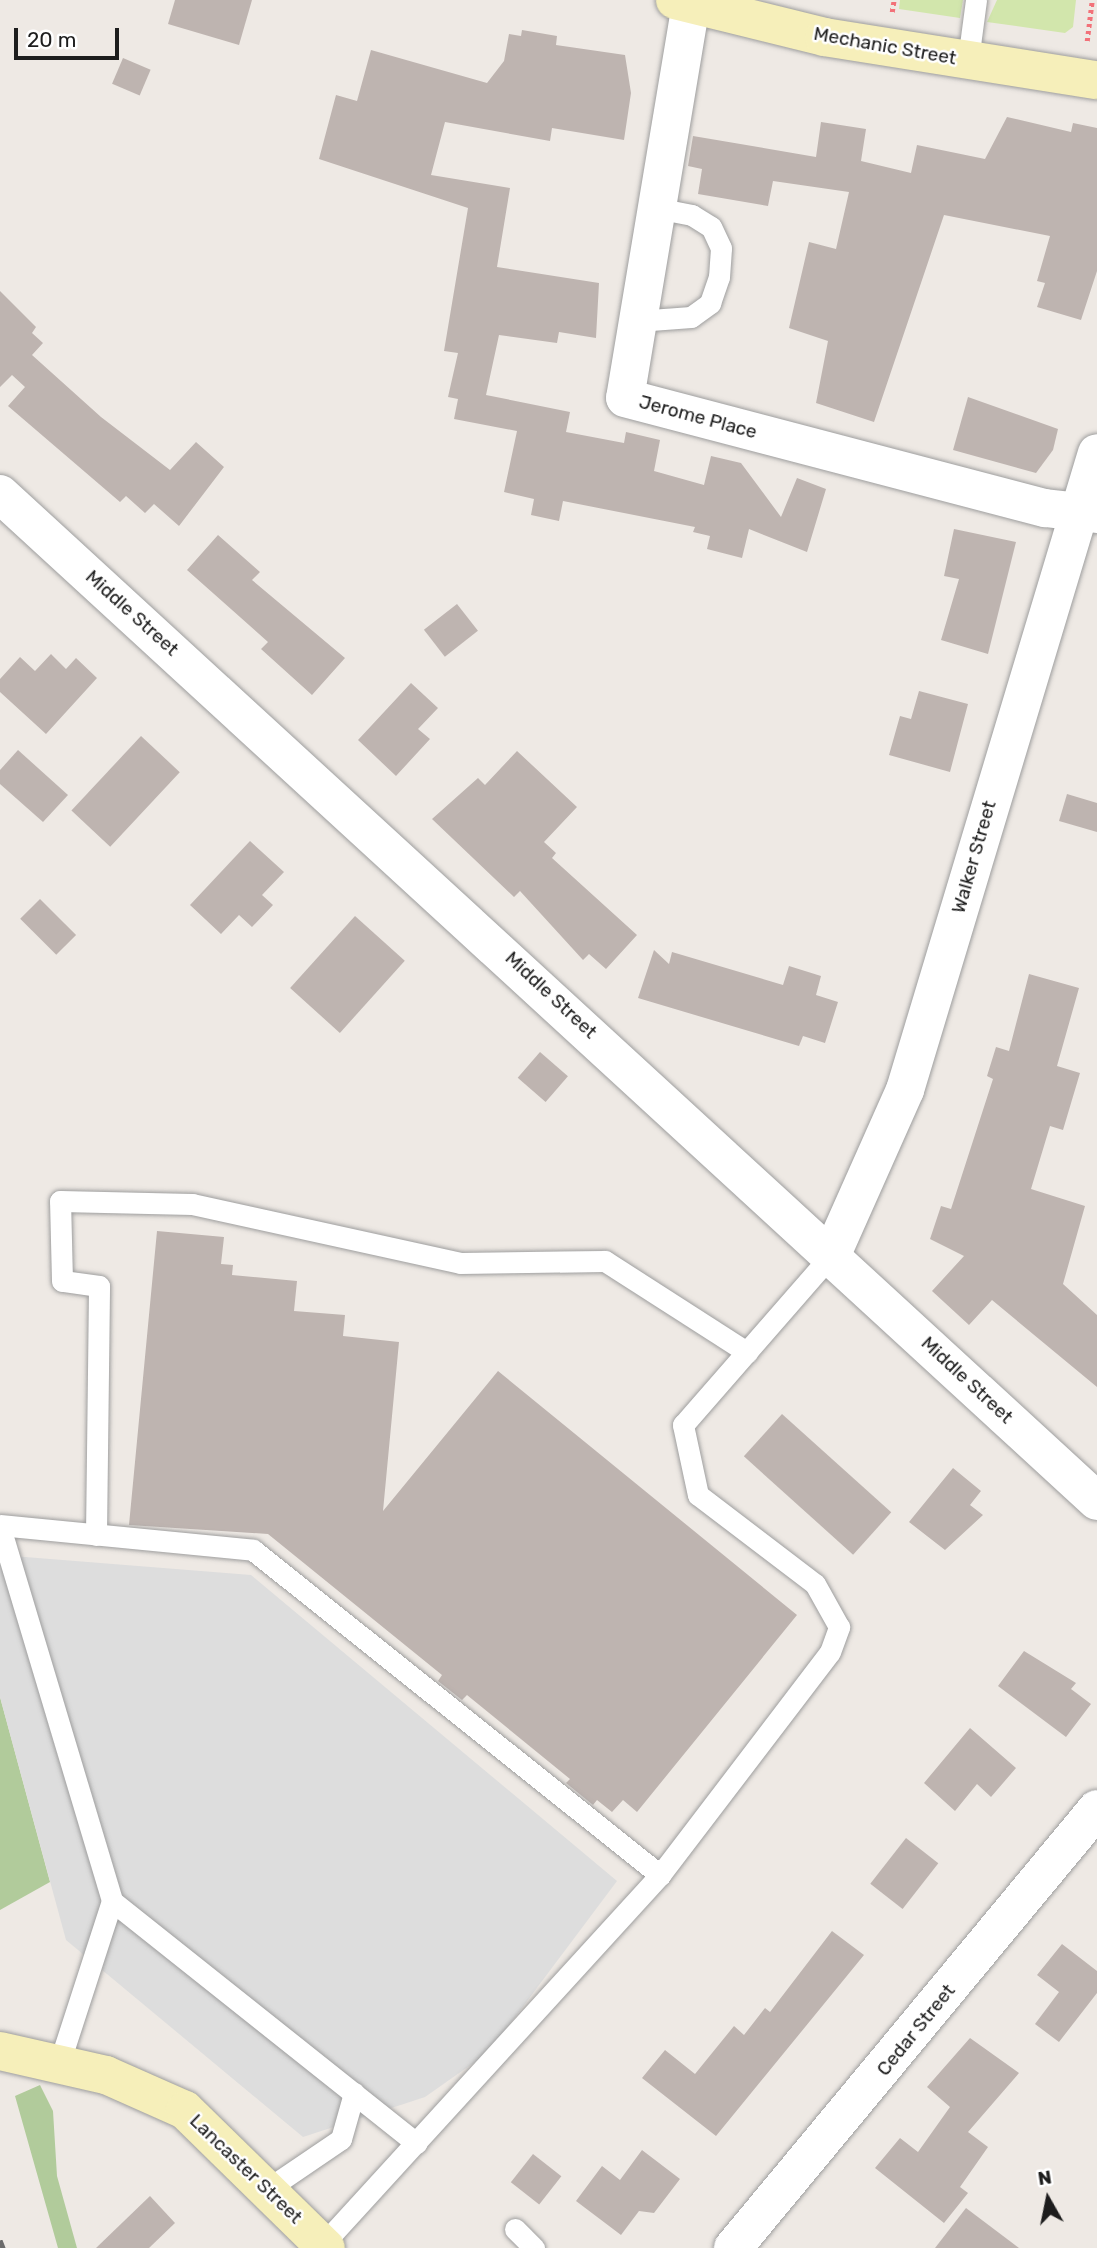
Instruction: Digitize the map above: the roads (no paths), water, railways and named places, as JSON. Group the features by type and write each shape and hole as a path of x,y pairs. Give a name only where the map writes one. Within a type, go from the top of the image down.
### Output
{"main road":[{"name":"Mechanic Street","path":"683,2 824,37 1097,80"},
{"name":"Lancaster Street","path":"0,2051 145,2088 185,2110 269,2188 325,2246"}],"street":[{"name":"Jerome Place","path":"683,2 655,208 625,398 1087,513"},
{"name":"Walker Street","path":"832,1254 905,1090 1087,513 1097,453"},
{"name":"Middle Street","path":"0,494 832,1254 1097,1501"},
{"name":"Cedar Street","path":"733,2248 1097,1809"}],"lane":[{"path":"968,60 976,0"},
{"path":"637,321 691,317 710,303 719,277 721,248 711,227 692,215 655,208"},
{"path":"96,1535 99,1286 62,1281 60,1201 192,1204 460,1262 605,1261 747,1352"},
{"path":"325,2246 660,1875 830,1652 839,1627 815,1584 698,1495 682,1425 832,1254"},
{"path":"59,2064 112,1901 0,1526 253,1550 660,1875"},
{"path":"112,1901 416,2143"},
{"path":"269,2188 341,2138 354,2093"},
{"path":"515,2230 534,2248"}],"railway":[{"path":"0,2240 3,2248"}]}
